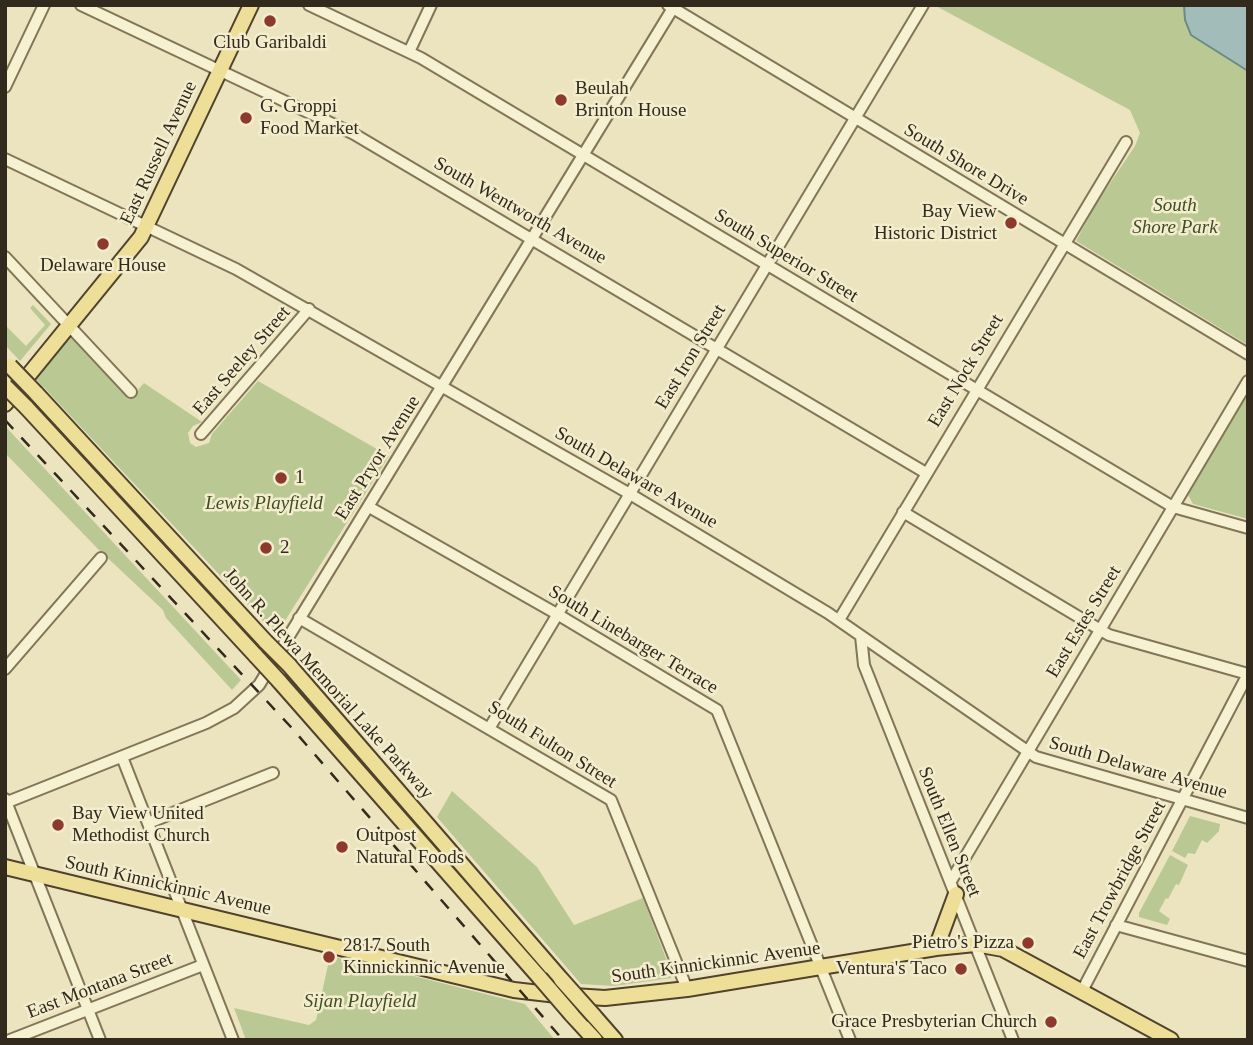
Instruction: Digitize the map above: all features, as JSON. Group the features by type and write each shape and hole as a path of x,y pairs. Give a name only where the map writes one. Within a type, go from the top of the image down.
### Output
{"main road":[{"name":"East Russell Avenue","path":"5,404 138,243 251,5"},
{"name":"John R. Plewa Memorial Lake Parkway","path":"7,363 289,665 615,1040"},
{"name":"John R. Plewa Memorial Lake Parkway","path":"5,386 279,681 595,1040"},
{"name":"South Kinnickinnic Avenue","path":"5,867 514,990 605,998 687,989 975,944 1003,949 1171,1040"},
{"path":"936,948 953,888"}],"street":[{"path":"5,87 44,5"},
{"name":"South Wentworth Avenue","path":"82,5 354,134 926,473"},
{"name":"South Superior Street","path":"309,5 408,52 1173,507 1248,528"},
{"path":"408,52 431,5"},
{"name":"East Iron Street","path":"490,727 923,5"},
{"name":"South Shore Drive","path":"670,7 1248,354"},
{"name":"East Pryor Avenue","path":"6,801 206,723 234,708 258,685 443,386 670,7"},
{"name":"East Nock Street","path":"839,620 1126,142"},
{"name":"South Delaware Avenue","path":"5,159 236,269 630,494 839,620 1037,757 1248,818"},
{"path":"5,257 131,392"},
{"name":"East Seeley Street","path":"201,434 255,376 309,309"},
{"name":"East Estes Street","path":"953,888 1028,752 1248,381"},
{"name":"South Linebarger Terrace","path":"369,507 557,614 717,710 850,1040"},
{"path":"903,512 1100,630 1248,674"},
{"path":"5,669 101,558"},
{"name":"South Fulton Street","path":"299,618 611,800 687,989"},
{"name":"South Ellen Street","path":"861,636 864,666 1013,1040"},
{"name":"East Trowbridge Street","path":"1082,991 1248,674"},
{"path":"122,757 233,1040"},
{"path":"148,823 273,773"},
{"path":"6,801 100,1040"},
{"path":"1116,925 1248,961"},
{"name":"East Montana Street","path":"10,1040 203,965"}],"green space":[{"name":"South Shore Park","path":"934,5 1184,5 1191,34 1248,71 1248,345 1076,241 1096,204 1135,146 1140,133 1130,110"},
{"path":"33,305 51,324 20,361 5,345 5,325 26,346 45,325 30,308"},
{"name":"Lewis Playfield","path":"70,333 127,396 132,397 144,383 202,422 193,426 188,433 190,443 196,447 209,443 212,434 258,381 389,456 276,635 34,377"},
{"path":"1248,394 1248,519 1193,504 1188,495"},
{"path":"6,427 241,680 232,690 166,618 163,610 97,548 5,453"},
{"path":"452,791 537,867 574,925 643,898 672,974 671,978 614,986 581,984 437,817"},
{"path":"1190,816 1220,824 1219,831 1207,843 1202,840 1195,854 1188,853 1185,858 1172,851"},
{"path":"1170,855 1188,865 1179,885 1176,884 1159,911 1170,919 1167,925 1139,917 1139,913"},
{"name":"Sijan Playfield","path":"330,956 366,964 369,962 378,967 525,1004 555,1040 246,1040 234,1008 309,1025 316,1020"}],"water":[{"path":"1184,5 1248,5 1248,71 1191,35 1185,20"}],"railway":[{"path":"5,420 290,726 563,1040"}],"place":[{"name":"Club Garibaldi","path":"270,21"},
{"name":"Beulah Brinton House","path":"561,100"},
{"name":"G. Groppi Food Market","path":"246,118"},
{"name":"Bay View Historic District","path":"1011,223"},
{"name":"Delaware House","path":"103,244"},
{"name":"1","path":"281,478"},
{"name":"2","path":"266,548"},
{"name":"Bay View United Methodist Church","path":"58,825"},
{"name":"Outpost Natural Foods","path":"342,847"},
{"name":"Pietro's Pizza","path":"1028,943"},
{"name":"2817 South Kinnickinnic Avenue","path":"329,957"},
{"name":"Ventura's Taco","path":"961,969"},
{"name":"Grace Presbyterian Church","path":"1051,1022"}]}
